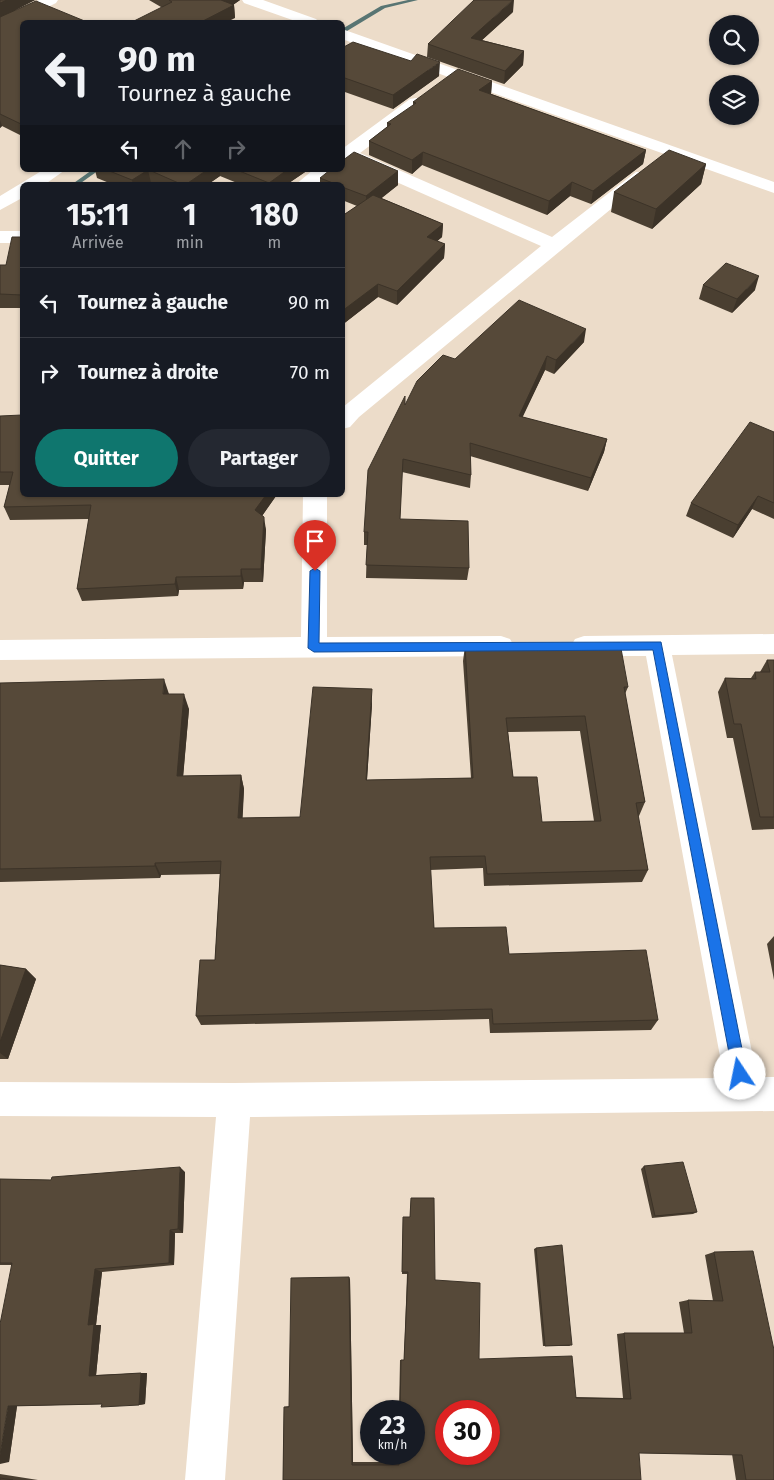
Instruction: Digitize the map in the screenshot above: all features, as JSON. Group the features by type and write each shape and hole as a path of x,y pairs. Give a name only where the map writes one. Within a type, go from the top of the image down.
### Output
{"street":[{"path":"0,26 51,0"},
{"path":"249,0 301,20"},
{"path":"345,35 774,188"},
{"path":"345,156 454,75"},
{"path":"345,419 554,245 673,152"},
{"path":"345,156 554,245"},
{"path":"36,182 53,172"},
{"path":"308,182 322,172"},
{"path":"0,204 20,191"},
{"path":"0,238 20,237"},
{"path":"314,648 316,497"},
{"path":"559,646 774,644"},
{"path":"0,1099 234,1100 759,1094 657,645"},
{"path":"0,650 530,646"},
{"path":"205,1480 234,1100"}],"building":[{"path":"169,0 221,0 234,5 205,20 136,20 172,2"},
{"path":"474,0 513,0 471,38 524,51 505,71 428,44"},
{"path":"36,1 82,20 20,20 20,124 0,114 0,17"},
{"path":"353,42 411,61 417,54 440,62 393,95 345,78 345,46"},
{"path":"458,69 492,81 479,90 646,150 593,191 572,182 549,201 423,152 412,160 369,141 391,124 387,123 416,103 413,102"},
{"path":"669,150 706,164 656,209 614,192"},
{"path":"354,152 398,171 366,196 345,188 345,182 330,182 320,178 328,172 345,172 345,159"},
{"path":"112,172 145,172 132,180"},
{"path":"154,172 204,172 189,182 176,182"},
{"path":"242,172 284,172 270,182"},
{"path":"373,195 443,224 427,237 445,244 397,291 378,284 345,309 345,214"},
{"path":"12,237 20,237 20,295 0,294 0,265 6,265"},
{"path":"726,263 759,276 737,299 703,285"},
{"path":"519,300 586,329 556,360 547,356 519,416 607,439 591,478 470,443 471,475 403,459 400,519 468,521 469,568 366,565 368,532 364,532 368,470 405,396 405,405 417,381 443,355 455,359"},
{"path":"20,415 20,497 265,497 255,510 264,517 261,569 241,569 241,576 176,577 175,584 77,589 91,505 4,507 13,472 0,472 0,416"},
{"path":"750,422 774,432 774,503 758,496 738,525 691,503"},
{"path":"620,643 628,687 624,687 645,802 636,803 648,870 487,874 485,856 430,857 434,928 506,927 509,954 646,950 658,1020 493,1024 492,1009 196,1016 200,960 215,960 221,861 155,863 155,866 0,869 0,683 164,679 163,694 184,694 177,776 241,775 238,818 300,817 313,687 372,689 366,780 473,778 465,646","holes":["585,716 601,821 542,822 537,777 513,777 506,718"]},
{"path":"767,660 774,660 774,817 760,817 741,724 734,724 725,678 756,679 755,672 770,672"},
{"path":"0,965 26,969 0,1042"},
{"path":"683,1162 697,1212 655,1216 644,1166"},
{"path":"180,1167 178,1229 170,1230 169,1263 95,1269 88,1325 94,1324 89,1376 141,1373 139,1405 101,1407 102,1404 8,1406 0,1455 0,1324 12,1263 0,1263 0,1179 51,1180 52,1177"},
{"path":"411,1198 434,1198 435,1280 480,1283 479,1359 572,1356 576,1398 631,1399 624,1333 692,1333 688,1300 723,1301 714,1252 753,1251 774,1350 774,1480 746,1480 742,1455 639,1453 641,1480 283,1480 284,1407 289,1407 291,1278 349,1277 352,1465 425,1465 425,1400 400,1400 401,1360 404,1360 408,1272 402,1272 403,1217 410,1217"},
{"path":"562,1245 572,1345 545,1346 536,1248"}],"waterway":[{"path":"345,30 383,7 415,0"},
{"path":"78,182 93,172"}],"route":[{"path":"315,571 314,648 657,645 740,1074"}]}
